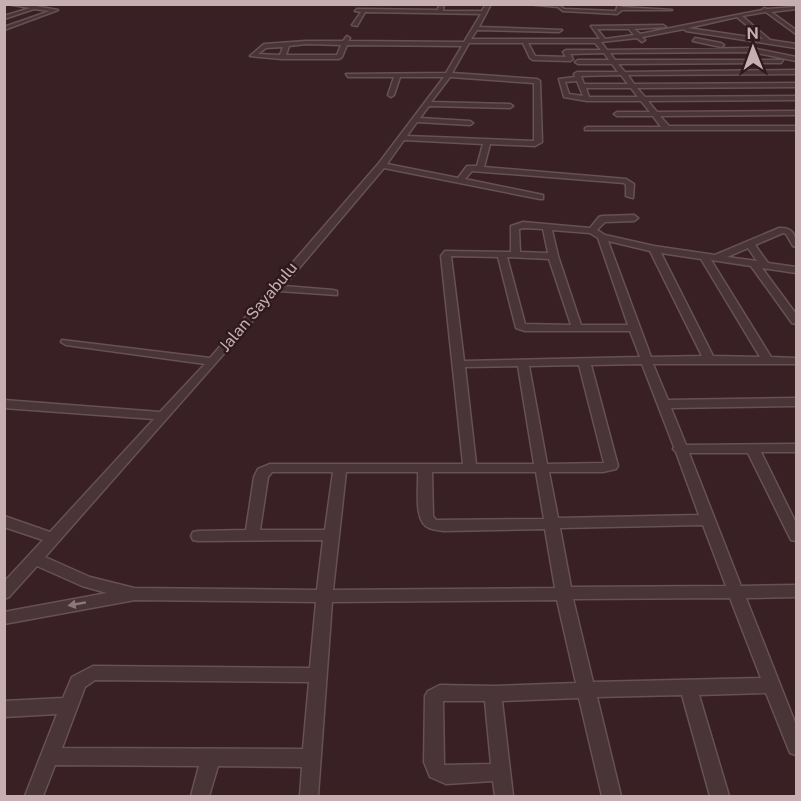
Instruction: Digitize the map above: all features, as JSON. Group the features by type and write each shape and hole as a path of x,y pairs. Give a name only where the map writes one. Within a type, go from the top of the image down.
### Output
{"street":[{"path":"529,4 559,6 562,10 618,13 620,7"},
{"path":"758,4 796,32"},
{"path":"4,28 56,10 7,5"},
{"path":"4,20 35,7"},
{"path":"399,7 487,9"},
{"path":"572,8 620,7 670,10"},
{"path":"357,10 441,8"},
{"path":"347,40 339,57 253,56 264,46 347,40 405,44 601,41 639,37 766,10 796,8"},
{"name":"Jalan Sayabulu","path":"4,593 212,362 382,165 448,75 487,9"},
{"path":"355,26 364,10"},
{"path":"4,13 16,14"},
{"path":"738,15 771,43"},
{"path":"774,16 785,16"},
{"path":"4,20 18,23"},
{"path":"786,25 796,25"},
{"path":"667,129 614,62 593,27 680,28 796,46"},
{"path":"630,27 647,45"},
{"path":"475,28 559,30"},
{"path":"680,28 796,137"},
{"path":"404,37 405,44"},
{"path":"695,40 796,60"},
{"path":"525,42 533,58 570,59 562,42"},
{"path":"310,57 317,43"},
{"path":"764,48 771,43"},
{"path":"282,57 287,45"},
{"path":"566,51 752,50"},
{"path":"578,62 796,60"},
{"path":"587,99 579,73 796,72"},
{"path":"348,75 448,75 537,81 538,142 402,138"},
{"path":"391,94 398,75"},
{"path":"796,85 634,86 561,80 566,96 587,99 796,98"},
{"path":"425,104 510,106"},
{"path":"617,114 796,112"},
{"path":"417,120 470,123"},
{"path":"587,129 796,128"},
{"path":"481,185 488,142"},
{"path":"382,165 540,197"},
{"path":"459,182 468,169 483,169 626,181 630,184 630,196"},
{"path":"592,231 602,219 634,218"},
{"path":"516,255 514,228 523,225 592,231 602,237 654,249 796,270"},
{"path":"547,227 553,256 577,328"},
{"path":"716,258 782,230 789,232 796,244"},
{"path":"602,237 679,449 709,520 796,747"},
{"path":"750,244 760,265 796,321"},
{"path":"654,249 709,359"},
{"path":"470,468 446,254 553,256"},
{"path":"502,255 518,323 525,328 634,328"},
{"path":"704,256 767,359"},
{"path":"276,288 333,293"},
{"path":"66,342 212,362"},
{"path":"459,364 709,359 796,361"},
{"path":"252,535 263,472 270,468 340,470 611,466 584,361"},
{"path":"523,363 564,594 588,688 611,796"},
{"path":"663,404 796,402"},
{"path":"4,404 164,416"},
{"path":"679,449 796,448"},
{"path":"753,449 793,523 796,536"},
{"path":"425,468 426,518 432,524 444,526 553,525 709,520"},
{"path":"309,796 316,675 330,535 340,470"},
{"path":"4,521 54,539"},
{"path":"198,536 330,535"},
{"path":"36,559 87,582 135,594"},
{"path":"4,618 135,594 324,596 796,591"},
{"path":"34,796 78,682 85,676 93,673 316,675"},
{"path":"502,772 446,775 437,771 433,762 434,696 440,693 493,694 588,688 771,685"},
{"path":"689,688 719,796"},
{"path":"493,694 504,796"},
{"path":"4,709 68,706"},
{"path":"50,756 312,758"},
{"path":"200,796 211,758"}]}
